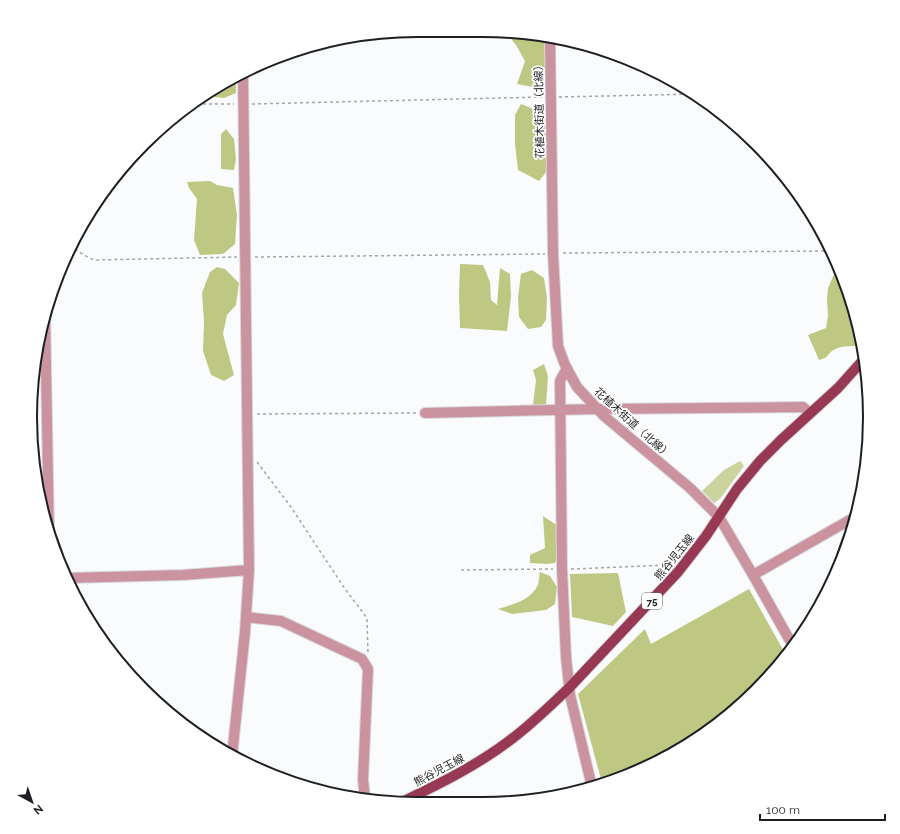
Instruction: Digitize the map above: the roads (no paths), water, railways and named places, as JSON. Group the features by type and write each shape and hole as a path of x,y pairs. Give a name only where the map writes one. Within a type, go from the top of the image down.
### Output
{"main road":[{"name":"熊谷児玉線","path":"412,797 458,774 508,742 534,721 569,688 678,572 719,517 737,489 760,461 838,388 860,364"}],"street":[{"name":"花植木街道（北線）","path":"550,43 554,254 558,346 577,387 598,409 690,488 719,517 790,640"},
{"path":"233,749 246,617 249,570 243,79"},
{"path":"45,337 49,509"},
{"path":"567,368 560,381 562,569 569,688 591,781"},
{"path":"425,413 598,409 803,408 810,414"},
{"path":"753,575 849,520"},
{"path":"73,578 182,575 249,570"},
{"path":"246,617 281,621 362,659 368,669 365,794"}]}
